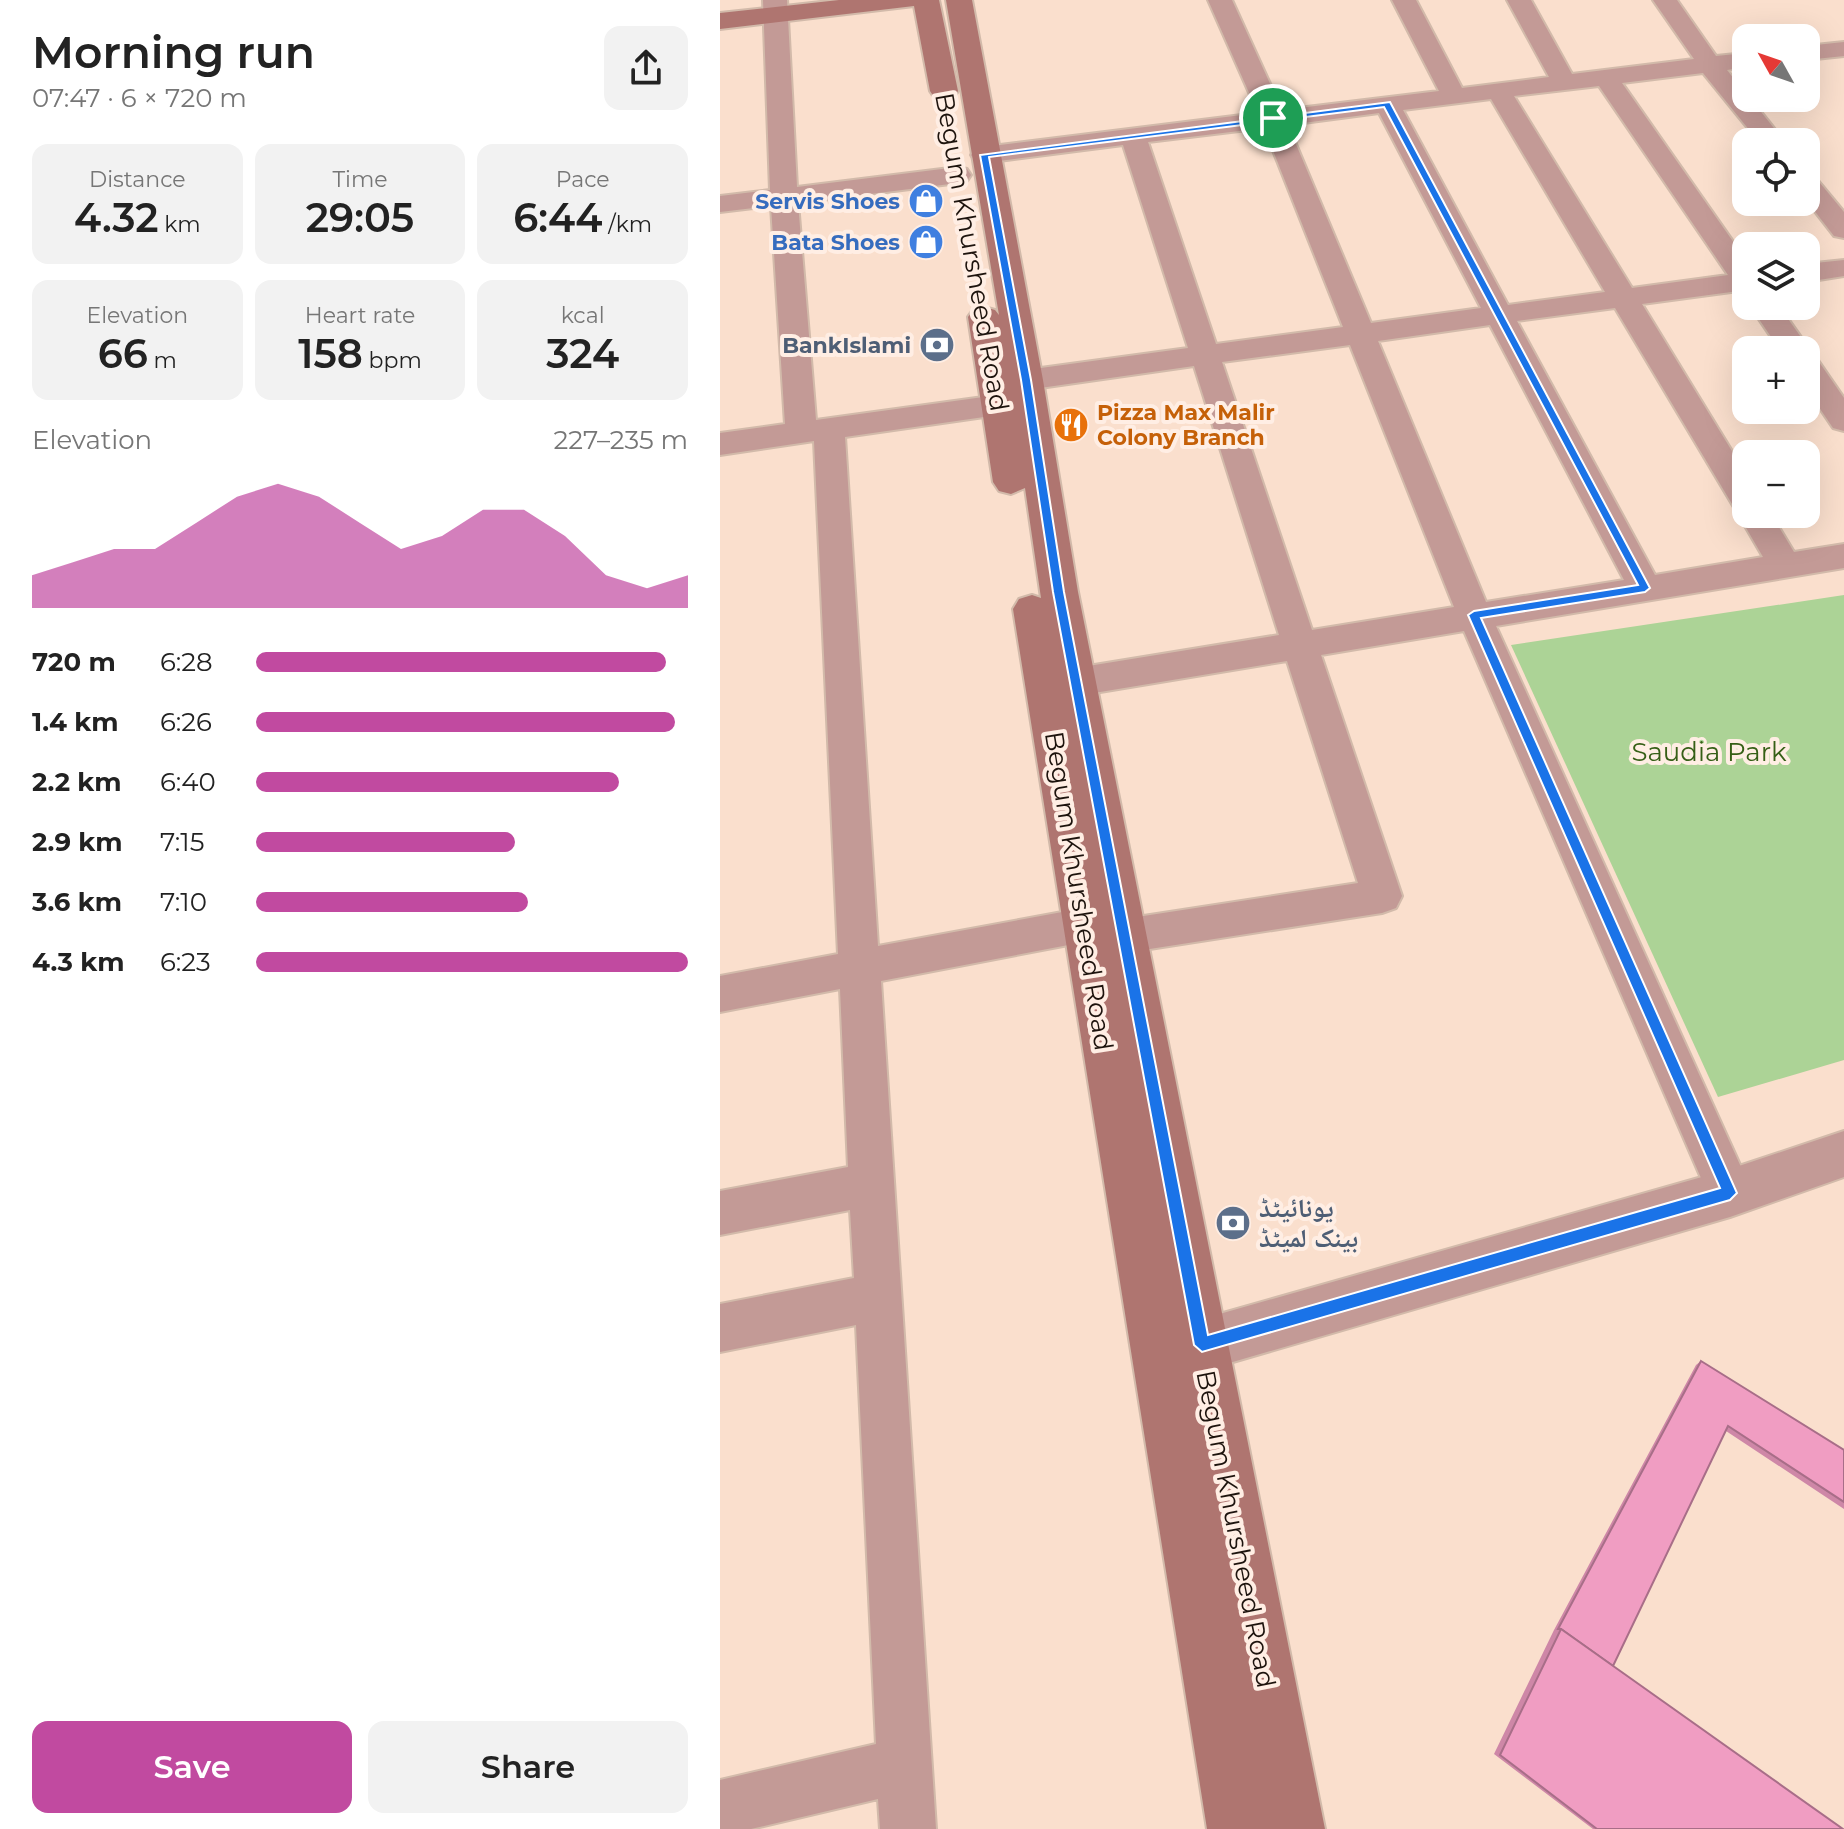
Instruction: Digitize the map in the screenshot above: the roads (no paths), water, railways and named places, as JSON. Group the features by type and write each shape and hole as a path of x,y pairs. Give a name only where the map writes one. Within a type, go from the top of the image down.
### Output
{"main road":[{"path":"720,21 776,7 908,0"},
{"name":"Begum Khursheed Road","path":"926,0 971,165 1104,931 1238,1829"},
{"name":"Begum Khursheed Road","path":"959,0 971,165"},
{"name":"Begum Khursheed Road","path":"1012,393 1076,682 1104,931 1202,1345 1294,1829"}],"street":[{"path":"1220,0 1273,118 1474,615 1730,1193"},
{"path":"1404,0 1454,96"},
{"path":"1519,0 1564,82"},
{"path":"1665,0 1709,64 1761,128"},
{"path":"776,7 784,196 815,431 859,968 908,1829"},
{"path":"720,204 784,196 1133,136 1732,62"},
{"path":"1605,77 1732,261"},
{"path":"1498,90 1732,478"},
{"path":"1387,104 1645,588"},
{"path":"720,994 859,968 1104,931 1382,896 1133,136"},
{"path":"1820,200 1844,230"},
{"path":"1820,271 1844,268"},
{"path":"720,444 815,431 1205,355 1732,283"},
{"path":"1820,386 1844,421"},
{"path":"1763,528 1785,565"},
{"path":"1076,682 1844,556"},
{"path":"1202,1345 1730,1193 1844,1154"},
{"path":"720,1213 871,1184"},
{"path":"720,1328 877,1297"},
{"path":"720,1808 904,1765"}],"place":[{"name":"Servis Shoes","path":"926,201"},
{"name":"Bata Shoes","path":"926,242"},
{"name":"BankIslami","path":"937,345"},
{"name":"Pizza Max Malir Colony Branch","path":"1071,425"},
{"name":"یونائیٹڈ بینک لمیٹڈ","path":"1233,1223"}],"park label":[{"name":"Saudia Park","path":"1709,752"}]}
